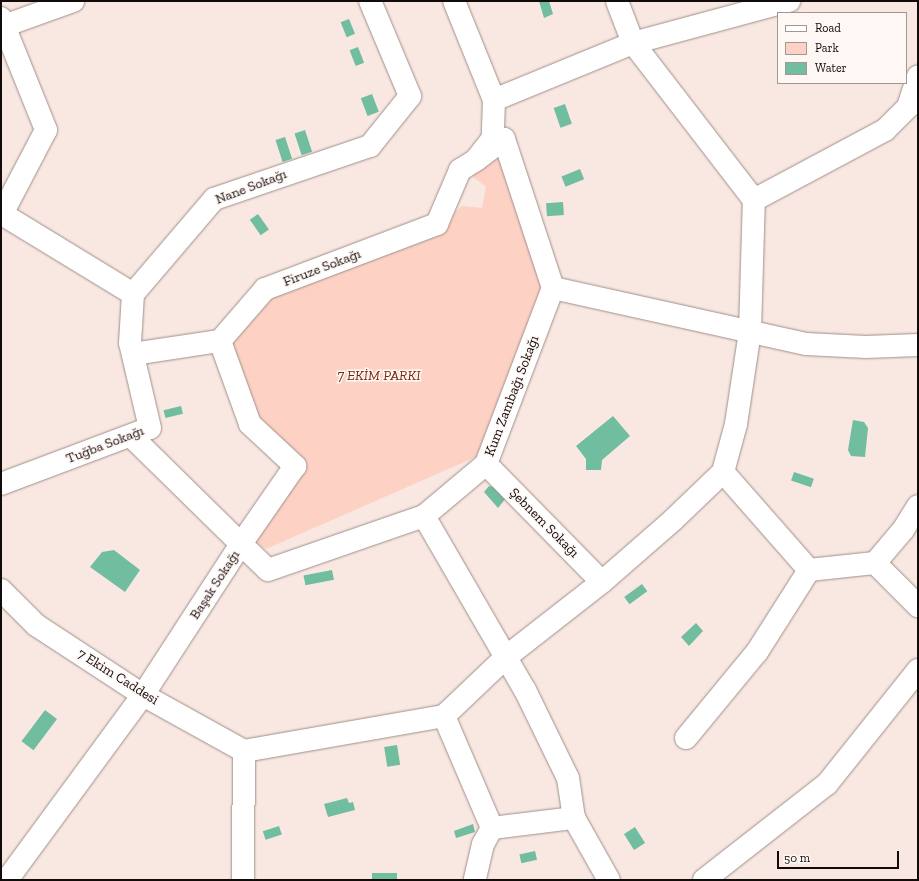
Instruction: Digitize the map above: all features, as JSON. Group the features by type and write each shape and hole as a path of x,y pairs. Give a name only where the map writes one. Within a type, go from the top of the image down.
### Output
{"street":[{"path":"73,1 2,24 46,130 1,215 133,294"},
{"name":"Nane Sokağı","path":"133,294 214,199 370,146 410,96 370,1"},
{"name":"Firuze Sokağı","path":"220,342 265,289 437,224 460,170 476,160 493,138 494,100 454,1"},
{"path":"242,880 244,751 444,716 506,658 602,582 673,520 723,472 736,424 750,331 754,200 633,43 616,1"},
{"path":"494,100 633,43 789,1"},
{"path":"754,200 885,130 913,110 918,77"},
{"path":"476,160 504,139 553,288 806,344 866,347 918,345"},
{"name":"Kum Zambağı Sokağı","path":"241,544 268,570 424,516 486,464 553,288"},
{"name":"Tuğba Sokağı","path":"1,484 150,428 130,343 133,294"},
{"path":"133,354 220,342 250,424 295,466 241,544"},
{"name":"Başak Sokağı","path":"7,880 143,695 241,544 131,436"},
{"name":"Şebnem Sokağı","path":"486,464 602,582"},
{"path":"723,472 809,570"},
{"path":"809,570 875,563 903,530 918,506"},
{"path":"424,516 465,584 525,690 568,778 574,818 609,880"},
{"path":"875,563 918,606"},
{"path":"686,738 757,652 809,570"},
{"name":"7 Ekim Caddesi","path":"1,590 36,625 143,695 244,751"},
{"path":"704,880 827,784 918,670"},
{"path":"444,716 492,828"},
{"path":"492,828 574,818"},
{"path":"475,880 483,844 492,828"}],"green space":[{"name":"7 EKİM PARKI","path":"500,147 547,288 478,456 266,549 254,541 305,463 254,418 229,343 269,297 431,233 462,206 482,208 486,187 471,175"}],"water":[{"path":"539,1 549,1 553,14 544,18"},
{"path":"349,19 355,34 347,37 341,22"},
{"path":"358,47 364,63 356,66 350,50"},
{"path":"372,94 379,112 368,116 361,98"},
{"path":"565,104 572,124 560,128 554,108"},
{"path":"305,130 312,152 302,155 295,133"},
{"path":"285,137 292,159 283,162 275,140"},
{"path":"580,169 584,179 566,187 561,176"},
{"path":"563,202 564,215 547,216 546,203"},
{"path":"258,214 269,230 261,235 250,220"},
{"path":"181,406 183,414 165,418 164,410"},
{"path":"613,416 630,436 602,460 601,470 586,470 586,459 576,446"},
{"path":"853,420 864,422 868,428 865,457 851,456 848,450"},
{"path":"794,472 814,479 811,487 791,481"},
{"path":"489,486 497,488 506,498 498,508 484,492"},
{"path":"114,550 140,570 125,592 90,567 102,552"},
{"path":"332,570 334,580 305,585 304,576"},
{"path":"642,584 647,591 629,604 624,597"},
{"path":"696,623 703,631 689,646 681,637"},
{"path":"45,710 57,719 34,750 22,741"},
{"path":"397,745 400,765 387,767 384,747"},
{"path":"347,798 349,803 353,802 355,810 328,817 324,804"},
{"path":"473,824 475,832 456,838 454,831"},
{"path":"279,826 282,835 266,840 263,831"},
{"path":"635,827 645,843 634,850 624,834"},
{"path":"535,851 537,860 521,863 519,855"},
{"path":"372,873 397,873 397,880 372,880"}]}
